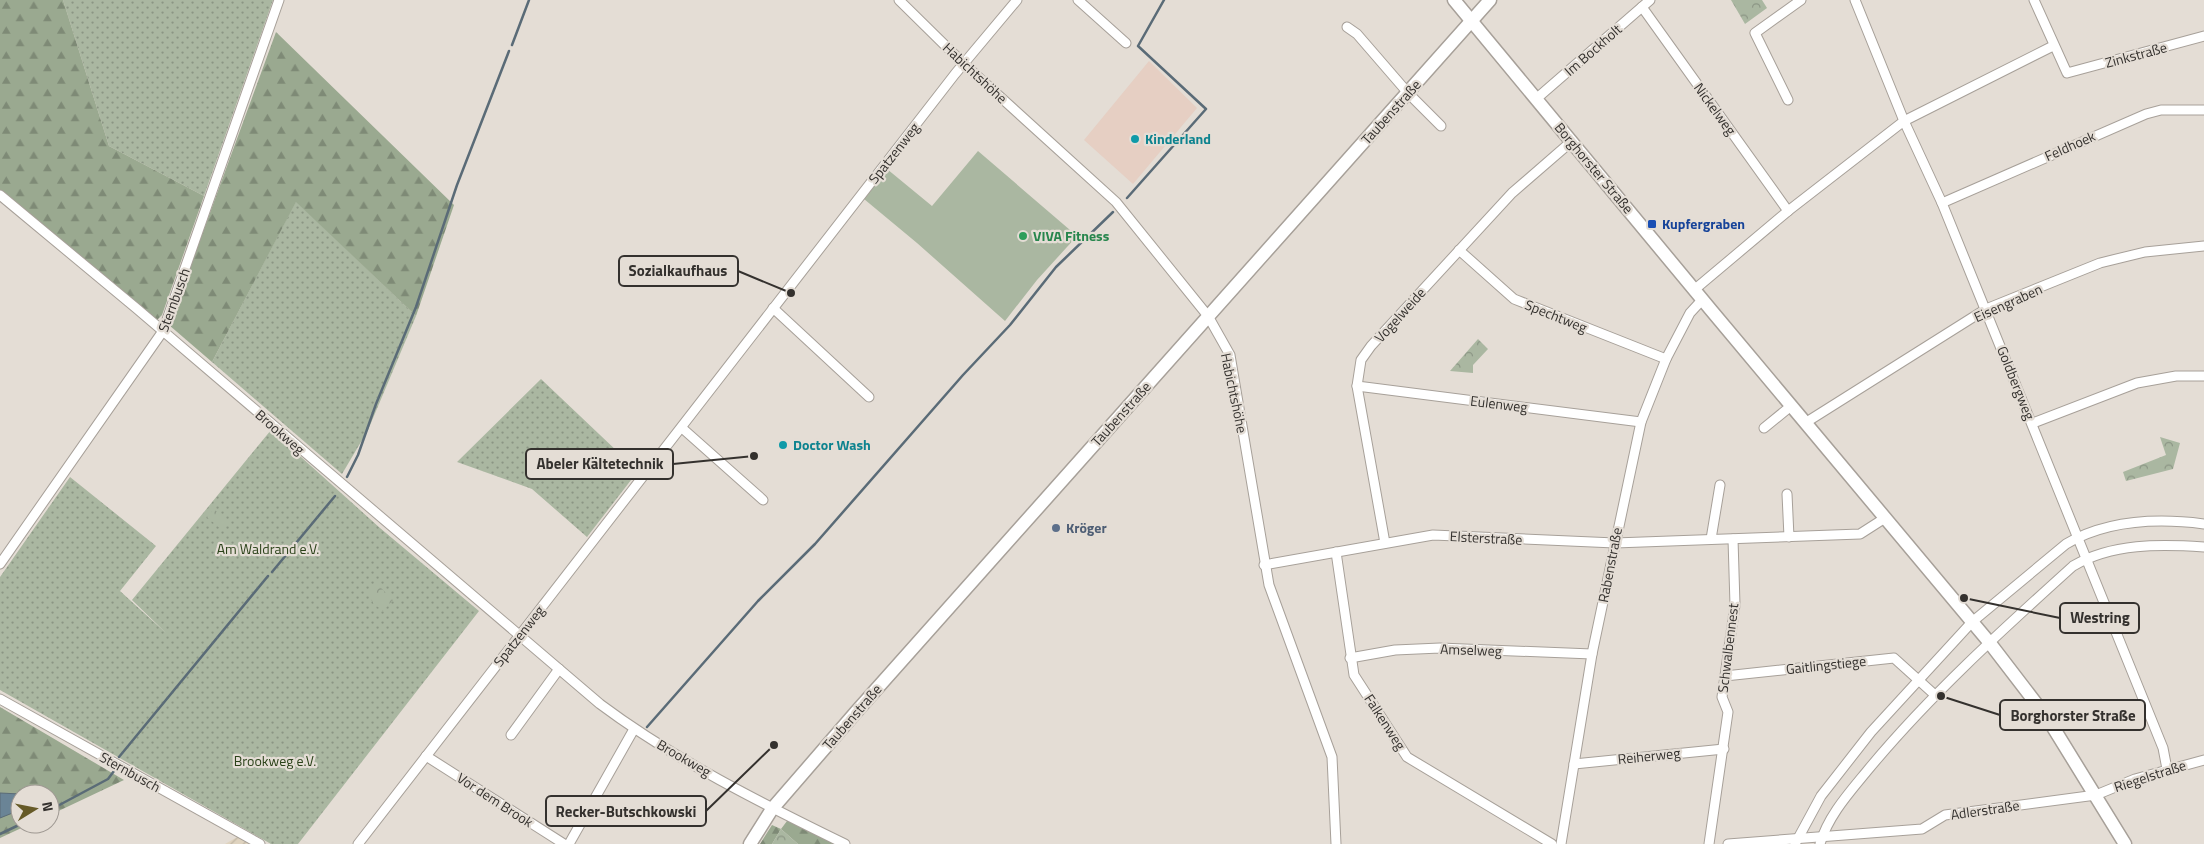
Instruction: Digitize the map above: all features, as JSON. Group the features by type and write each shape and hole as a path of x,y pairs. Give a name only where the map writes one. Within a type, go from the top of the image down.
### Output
{"street":[{"name":"Sternbusch","path":"0,564 163,331 279,0"},
{"name":"Habichtshöhe","path":"900,0 964,64 1116,202 1208,316 1230,355 1264,565 1269,585 1332,757 1336,844"},
{"name":"Spatzenweg","path":"358,844 682,428 773,308 964,64 1017,0"},
{"path":"1078,0 1126,43"},
{"name":"Borghorster Straße","path":"1454,0 1989,642 2048,719 2096,794 2125,844"},
{"name":"Taubenstraße","path":"750,844 772,809 1490,0"},
{"name":"Im Bockholt","path":"1536,99 1650,0"},
{"path":"1788,100 1755,33 1801,0"},
{"name":"Goldbergweg","path":"1854,0 1904,121 1942,203 1986,309 2163,748 2167,769"},
{"path":"1698,295 1788,211 1904,121 2053,46 2034,0"},
{"name":"Nickelweg","path":"1642,7 1788,211"},
{"path":"1347,27 1357,34 1408,93 1441,126"},
{"name":"Zinkstraße","path":"2053,46 2067,74 2204,36"},
{"name":"Feldhoek","path":"1942,203 2146,114 2161,110 2204,110"},
{"name":"Vogelweide","path":"1385,543 1357,386 1361,360 1371,346 1512,193 1572,141"},
{"name":"Brookweg","path":"0,195 163,331 559,670 634,729 772,809 845,844"},
{"name":"Eisengraben","path":"1805,423 1986,309 2100,263 2145,252 2204,246"},
{"name":"Spechtweg","path":"1459,250 1514,299 1666,359"},
{"name":"Rabenstraße","path":"1561,844 1592,654 1641,422 1666,359 1698,295"},
{"path":"773,308 869,397"},
{"path":"2032,424 2137,383 2176,376 2204,376"},
{"name":"Eulenweg","path":"1357,386 1641,422"},
{"path":"1764,428 1791,406"},
{"path":"682,428 763,500"},
{"path":"1711,539 1720,485"},
{"path":"1786,494 1789,537"},
{"name":"Elsterstraße","path":"1264,565 1433,535 1615,543 1789,537 1860,534 1885,518"},
{"path":"1796,841 1821,796 1871,732 1917,681 1972,622 2066,544 2077,537 2106,528 2136,522 2204,524"},
{"name":"Schwalbennest","path":"1709,844 1728,712 1722,697 1735,605 1733,538"},
{"path":"1821,840 1842,801 1887,747 1935,695 1989,642 2073,566 2085,558 2134,546 2168,544 2204,547"},
{"name":"Falkenweg","path":"1336,552 1354,675 1407,757 1552,844"},
{"name":"Amselweg","path":"1350,658 1395,650 1440,648 1592,654"},
{"name":"Gaitlingstiege","path":"1725,676 1894,658 1917,681"},
{"path":"511,735 559,670"},
{"path":"1917,681 1935,695"},
{"name":"Sternbusch","path":"0,699 260,844"},
{"path":"569,844 634,729"},
{"name":"Reiherweg","path":"1574,764 1724,749"},
{"name":"Vor dem Brook","path":"426,756 564,844"},
{"name":"Riegelstraße","path":"2096,794 2135,779 2204,760"},
{"name":"Adlerstraße","path":"1728,844 1821,840 1922,830 1945,815 2096,794"}],"shaded area":[{"path":"1149,61 1197,108 1133,184 1084,140"},
{"path":"239,836 253,844 225,844"}],"green space":[{"path":"0,0 63,0 109,146 204,196 162,315 156,321 0,194"},
{"path":"63,0 273,0 204,196 109,146"},
{"path":"1731,0 1762,0 1767,8 1745,24"},
{"path":"276,32 454,205 416,316 296,202 212,362 169,325"},
{"path":"978,151 1077,236 1037,280 1005,321 864,199 887,169 932,206"},
{"path":"296,201 416,316 368,430 342,474 212,362"},
{"path":"1478,339 1488,349 1473,365 1473,373 1450,371"},
{"path":"541,379 638,471 587,537 532,489 457,462"},
{"path":"271,430 380,528 479,611 298,844 271,844 0,690 0,577 70,477 156,546 120,591 166,633 132,600"},
{"path":"2160,437 2180,443 2173,469 2126,481 2123,472 2166,455"},
{"path":"214,509 227,521 221,529 207,517"},
{"path":"377,584 393,600 383,611 373,603 368,594"},
{"path":"0,707 124,780 60,810 60,784 10,784 10,833 0,838"},
{"path":"790,817 845,844 798,844 781,829"},
{"path":"772,825 781,829 772,844 760,844"},
{"path":"781,829 798,844 772,844"}],"water":[{"path":"0,793 10,794 10,814 0,818"}],"waterway":[{"path":"512,45 529,0"},
{"path":"1127,198 1206,109 1138,46 1164,0"},
{"path":"347,477 358,455 376,404 416,307 457,185 509,51"},
{"path":"647,727 758,601 815,544 963,375 1010,325 1056,267 1113,212"},
{"path":"272,572 335,496"},
{"path":"119,757 268,576"},
{"path":"60,805 108,779 114,771"},
{"path":"0,834 10,829"}],"place":[{"name":"Kinderland","path":"1135,139"},
{"name":"Kupfergraben","path":"1652,224"},
{"name":"VIVA Fitness","path":"1023,236"},
{"name":"Sozialkaufhaus","path":"791,293"},
{"name":"Doctor Wash","path":"783,445"},
{"name":"Abeler Kältetechnik","path":"754,456"},
{"name":"Kröger","path":"1056,528"},
{"name":"Westring","path":"1964,598"},
{"name":"Borghorster Straße","path":"1941,696"},
{"name":"Recker-Butschkowski","path":"774,745"}],"park label":[{"name":"Am Waldrand e.V.","path":"268,549"},
{"name":"Brookweg e.V.","path":"275,761"}]}
